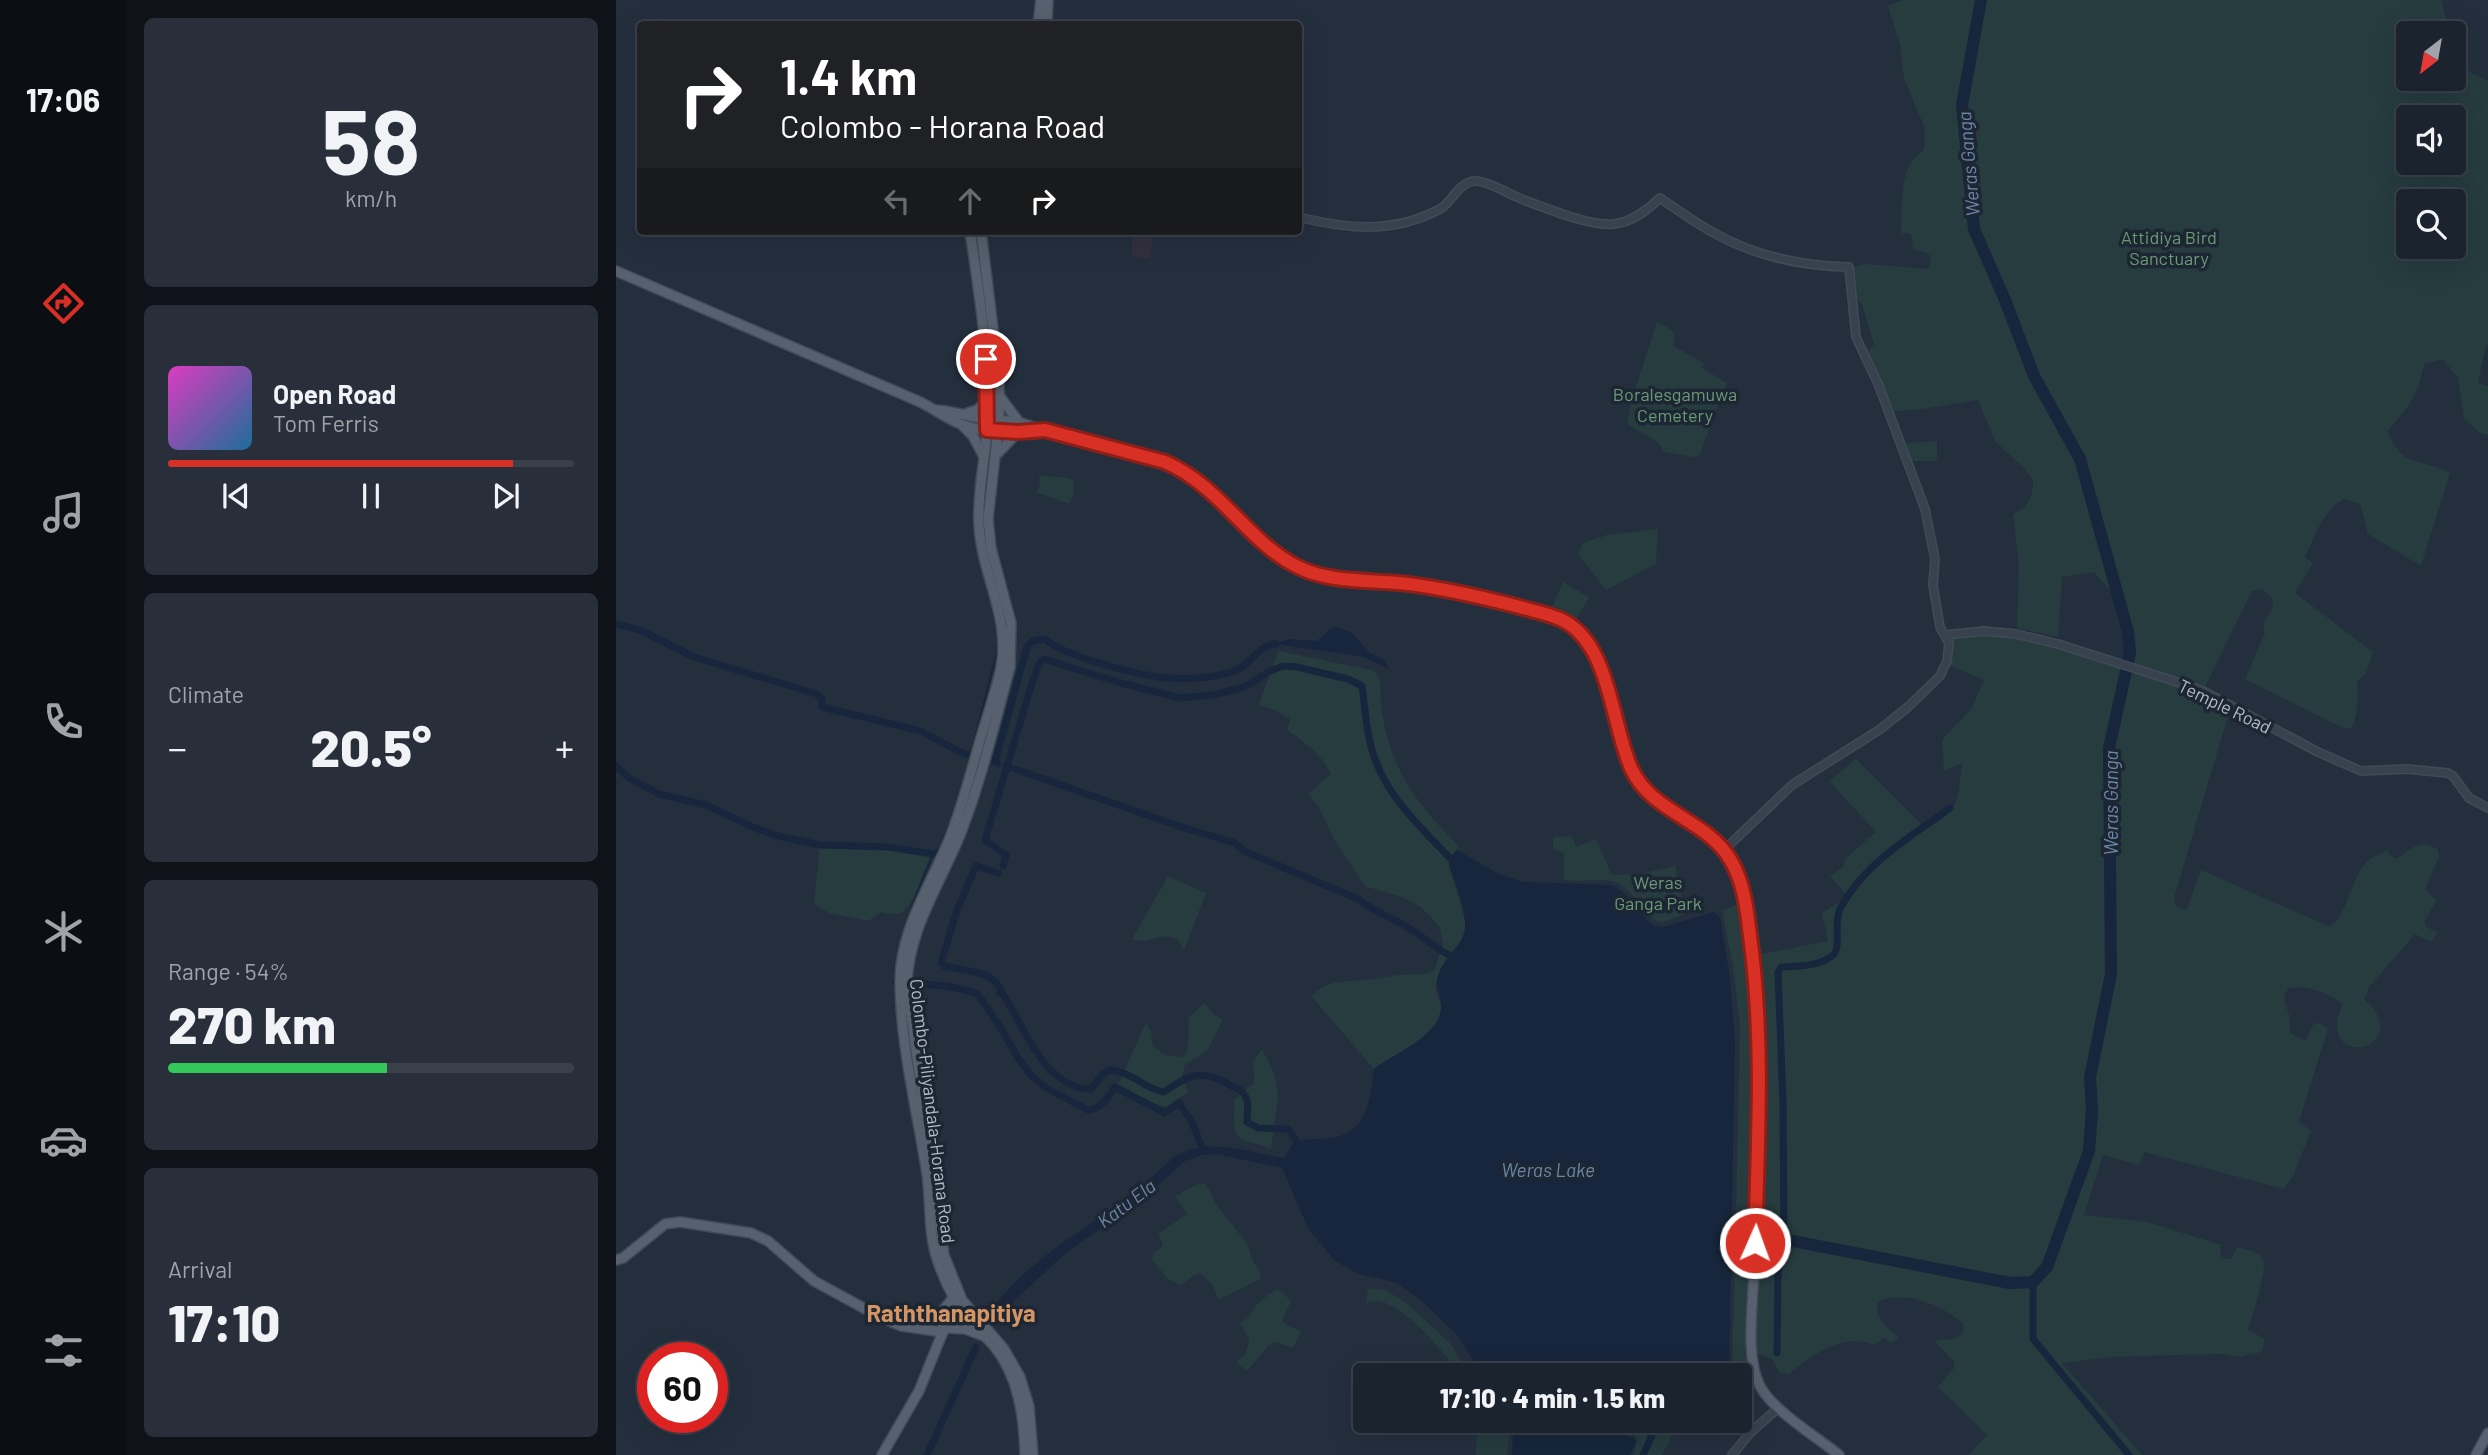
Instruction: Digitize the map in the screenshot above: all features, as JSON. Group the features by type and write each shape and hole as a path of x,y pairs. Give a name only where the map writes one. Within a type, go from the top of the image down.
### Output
{"main road":[{"path":"1038,21 1041,0"},
{"path":"1046,21 1048,0"},
{"name":"Colombo-Piliyandala-Horana Road","path":"971,235 981,307 988,401 979,523 982,549 1003,627 1000,668 957,817 910,927 903,985 924,1136 934,1250 956,1302 996,1349 1007,1367 1019,1396 1025,1455"},
{"name":"Colombo-Piliyandala-Horana Road","path":"904,970 916,930 957,843 969,809 1010,667 1011,623 989,539 989,502 1000,397 996,340 982,235"},
{"path":"616,271 936,410 987,425 998,431 1018,427"},
{"path":"1000,397 1018,427"},
{"path":"962,419 988,401"},
{"path":"962,419 984,457"},
{"path":"987,425 999,421 1084,439 1182,469 1214,492 1257,536 1300,569 1337,578 1410,584 1461,592 1562,620 1590,646 1598,661 1623,749 1638,781 1658,802 1712,838 1724,850 1738,874 1745,901 1757,1004 1759,1090 1753,1362 1759,1386 1766,1397 1839,1455"},
{"path":"995,458 1018,427"},
{"name":"Colombo-Piliyandala-Horana Road","path":"924,1136 934,1168 944,1255 962,1300 1004,1349 1020,1377 1029,1406 1032,1455"},
{"path":"616,1260 623,1258 665,1224 680,1223 751,1233 768,1241 814,1281 880,1317 901,1326 944,1331 965,1329 985,1338"},
{"path":"944,1279 944,1331"},
{"path":"944,1309 956,1302"},
{"path":"882,1455 919,1391 956,1302"},
{"path":"2476,1455 2488,1433"}],"street":[{"path":"1302,218 1368,229 1389,226 1439,210 1464,185 1477,181 1532,205 1591,224 1620,223 1643,214 1660,198 1693,221 1740,245 1804,264 1849,267 1856,337 1884,399 1925,509 1935,559 1933,585 1940,627 1950,648 1940,676 1916,699 1879,730 1792,785 1724,850"},
{"name":"Temple Road","path":"1945,635 1984,631 2016,634 2083,652 2203,691 2318,752 2361,771 2407,769 2448,773 2469,797 2488,808"},
{"path":"1732,1455 1750,1433 1778,1408"}],"shaded area":[{"path":"1132,235 1153,235 1149,258 1132,256"}],"green space":[{"name":"Attidiya Bird Sanctuary","path":"1903,0 2441,0 2447,21 2396,21 2396,91 2466,91 2466,70 2488,81 2488,345 2478,383 2488,386 2488,435 2480,433 2464,419 2458,378 2443,359 2424,364 2412,400 2388,431 2406,457 2450,473 2421,566 2368,534 2360,504 2344,499 2330,510 2316,532 2305,557 2313,563 2295,593 2373,652 2366,674 2357,681 2357,705 2351,729 2341,727 2245,679 2265,633 2263,623 2271,612 2273,603 2273,599 2262,589 2252,591 2203,691 2231,706 2174,898 2176,906 2187,909 2201,870 2330,927 2342,912 2362,868 2369,860 2387,850 2397,859 2412,848 2427,845 2438,850 2439,857 2425,889 2437,901 2425,920 2426,926 2437,933 2434,939 2429,941 2415,934 2369,987 2364,999 2376,1012 2380,1028 2377,1037 2362,1047 2353,1047 2339,1036 2337,1021 2343,1003 2311,989 2297,987 2289,988 2286,992 2284,1001 2289,1015 2290,1033 2305,1041 2314,1023 2328,1028 2299,1122 2311,1131 2293,1176 2284,1189 2144,1152 2138,1165 2103,1155 2084,1215 2148,1222 2221,1245 2220,1255 2225,1259 2231,1259 2237,1247 2258,1254 2264,1264 2248,1330 2265,1339 2262,1352 2237,1357 2226,1354 2109,1357 2062,1363 2142,1455 1968,1455 1987,1435 1938,1387 1954,1368 1954,1362 1934,1340 1954,1339 1962,1333 1964,1325 1945,1311 1911,1298 1888,1298 1877,1302 1882,1322 1899,1337 1891,1343 1884,1338 1874,1345 1851,1341 1840,1343 1808,1359 1789,1374 1780,1373 1772,1359 1753,1352 1754,1370 1752,1371 1752,1363 1732,1363 1735,1243 1755,1243 1755,1262 1767,1266 1776,1258 1777,1251 1772,1240 1771,1212 1765,1212 1764,1219 1736,1218 1740,1025 1733,967 1722,911 1745,901 1753,956 1828,941 1822,913 1840,902 1845,893 1830,876 1843,867 1846,858 1876,832 1829,781 1856,759 1926,829 1952,809 1958,795 1962,763 1944,771 1942,740 1971,709 1984,680 1946,664 1949,648 1945,635 2016,634 2129,666 2128,632 2119,600 2094,572 2062,577 2058,637 2017,628 2019,564 2013,514 2029,501 2033,480 1995,441 1978,400 1889,412 1867,354 1874,344 1862,304 1852,294 1849,267 1866,264 1927,269 1931,262 1929,254 1913,249 1911,235 1901,233 1905,176 1912,161 1924,150 1925,129 1904,78 1900,45 1888,6"},
{"name":"Boralesgamuwa Cemetery","path":"1657,321 1675,335 1673,346 1704,363 1702,368 1727,383 1700,455 1693,457 1664,452 1653,439 1627,423"},
{"path":"1937,441 1937,461 1905,461 1899,444"},
{"path":"1039,476 1073,480 1074,493 1069,504 1036,492 1040,485"},
{"path":"1658,529 1656,564 1606,590 1578,554 1583,543 1607,535"},
{"path":"1563,582 1589,597 1573,624 1550,612"},
{"path":"1278,651 1372,670 1378,675 1382,713 1394,758 1410,789 1459,847 1451,856 1450,864 1465,929 1437,980 1436,990 1441,1010 1431,1029 1423,1037 1374,1069 1312,997 1317,991 1331,984 1434,971 1443,944 1440,927 1422,908 1404,898 1365,886 1335,841 1318,806 1308,794 1331,774 1312,749 1287,730 1290,719 1259,705"},
{"name":"Weras Ganga Park","path":"1572,836 1576,847 1596,839 1612,875 1641,874 1675,866 1685,914 1662,923 1649,915 1628,891 1615,882 1564,879 1564,853 1553,849 1553,837"},
{"path":"820,845 889,847 933,854 913,899 903,912 881,912 868,921 829,913 814,904"},
{"path":"1168,876 1206,893 1184,950 1179,942 1168,936 1139,941 1132,939"},
{"path":"1204,1003 1214,1015 1223,1019 1208,1049 1185,1065 1181,1080 1189,1091 1166,1107 1118,1084 1146,1023 1151,1031 1153,1046 1165,1055 1184,1057 1188,1047 1189,1018"},
{"path":"1262,1049 1274,1073 1278,1097 1271,1150 1239,1137 1234,1125 1233,1101 1254,1083 1253,1061"},
{"path":"1198,1184 1206,1184 1216,1204 1248,1245 1253,1262 1260,1272 1260,1279 1218,1300 1212,1284 1200,1273 1181,1285 1168,1279 1152,1260 1153,1253 1163,1246 1158,1234 1187,1214 1175,1196"},
{"path":"1368,1288 1385,1290 1405,1302 1450,1343 1462,1363 1451,1363 1405,1314 1378,1301 1366,1303"},
{"path":"1278,1289 1291,1301 1282,1322 1301,1332 1293,1348 1277,1342 1269,1345 1247,1371 1236,1362 1246,1354 1249,1340 1240,1323 1262,1300"},
{"path":"1477,1433 1510,1433 1507,1455 1476,1455"},
{"path":"1615,1433 1673,1433 1662,1455 1633,1455 1638,1439"}],"water":[{"path":"1336,627 1352,633 1369,652 1385,661 1389,669 1364,657 1276,644 1289,639 1317,641 1331,628"},
{"name":"Weras Lake","path":"1457,850 1499,874 1523,882 1612,885 1625,894 1653,926 1663,927 1713,912 1720,917 1730,978 1735,1041 1729,1363 1475,1363 1459,1337 1421,1300 1395,1282 1358,1274 1334,1260 1308,1228 1282,1168 1216,1154 1202,1155 1185,1161 1139,1202 1067,1252 995,1318 989,1314 1002,1296 1035,1264 1142,1187 1175,1156 1201,1147 1214,1147 1284,1158 1294,1142 1332,1138 1353,1129 1365,1112 1374,1069 1423,1037 1438,1020 1441,999 1437,986 1438,976 1461,941 1465,929 1458,890 1449,866 1450,858"},
{"path":"1513,1433 1607,1433 1633,1437 1636,1442 1630,1455 1512,1455"}],"waterway":[{"name":"Weras Ganga","path":"1736,1230 2010,1283 2033,1282 2047,1267 2089,1151 2092,1110 2090,1077 2111,974 2109,748 2130,653 2128,632 2080,459 2034,376 1974,229 1962,105 1981,0"},
{"path":"616,624 640,630 694,657 817,694 822,699 822,707 921,731 970,755"},
{"path":"998,763 995,762 1027,647 1033,641 1045,639 1068,652 1122,669 1184,679 1212,677 1237,670 1264,648 1276,644"},
{"path":"961,793 998,648"},
{"path":"1003,866 1006,855 985,840 1033,680 1040,662 1044,659 1180,698 1213,695 1245,687 1283,666 1348,679 1362,686 1370,742 1385,781 1404,809 1450,858"},
{"path":"616,766 629,778 659,794 706,805 778,836 820,845 889,847 933,854"},
{"path":"1006,766 1235,843 1244,851 1358,899 1449,955"},
{"path":"1777,1353 1778,1272 1784,1239 1778,973 1781,967 1815,964 1833,955 1837,946 1840,909 1861,878 1889,852 1950,808"},
{"path":"912,906 933,854 940,847 951,822"},
{"path":"998,873 976,866 957,910 941,963 986,976 999,986 1002,993"},
{"path":"896,982 947,986 977,993 1031,1075 1046,1088 1088,1110 1100,1105 1115,1087 1165,1113 1179,1103 1192,1122 1203,1150"},
{"path":"999,993 1002,993 1048,1067 1075,1086 1091,1089 1103,1074 1110,1070 1126,1074 1164,1092 1180,1081 1203,1075 1220,1080 1243,1093 1248,1104 1247,1122 1258,1128 1288,1129 1297,1141"},
{"path":"2033,1282 2033,1339 2129,1455"},
{"name":"Katu Ela","path":"927,1455 976,1347"},
{"path":"1643,1455 1652,1436 1649,1433"}],"district":[{"name":"Raththanapitiya","path":"951,1312"}],"route":[{"path":"986,359 987,430 1045,430 1165,462 1182,469 1214,492 1257,536 1300,569 1337,578 1446,589 1534,611 1562,620 1590,646 1602,671 1623,749 1638,781 1658,802 1718,843 1730,858 1741,883 1751,940 1757,1004 1759,1090 1755,1243"}]}
